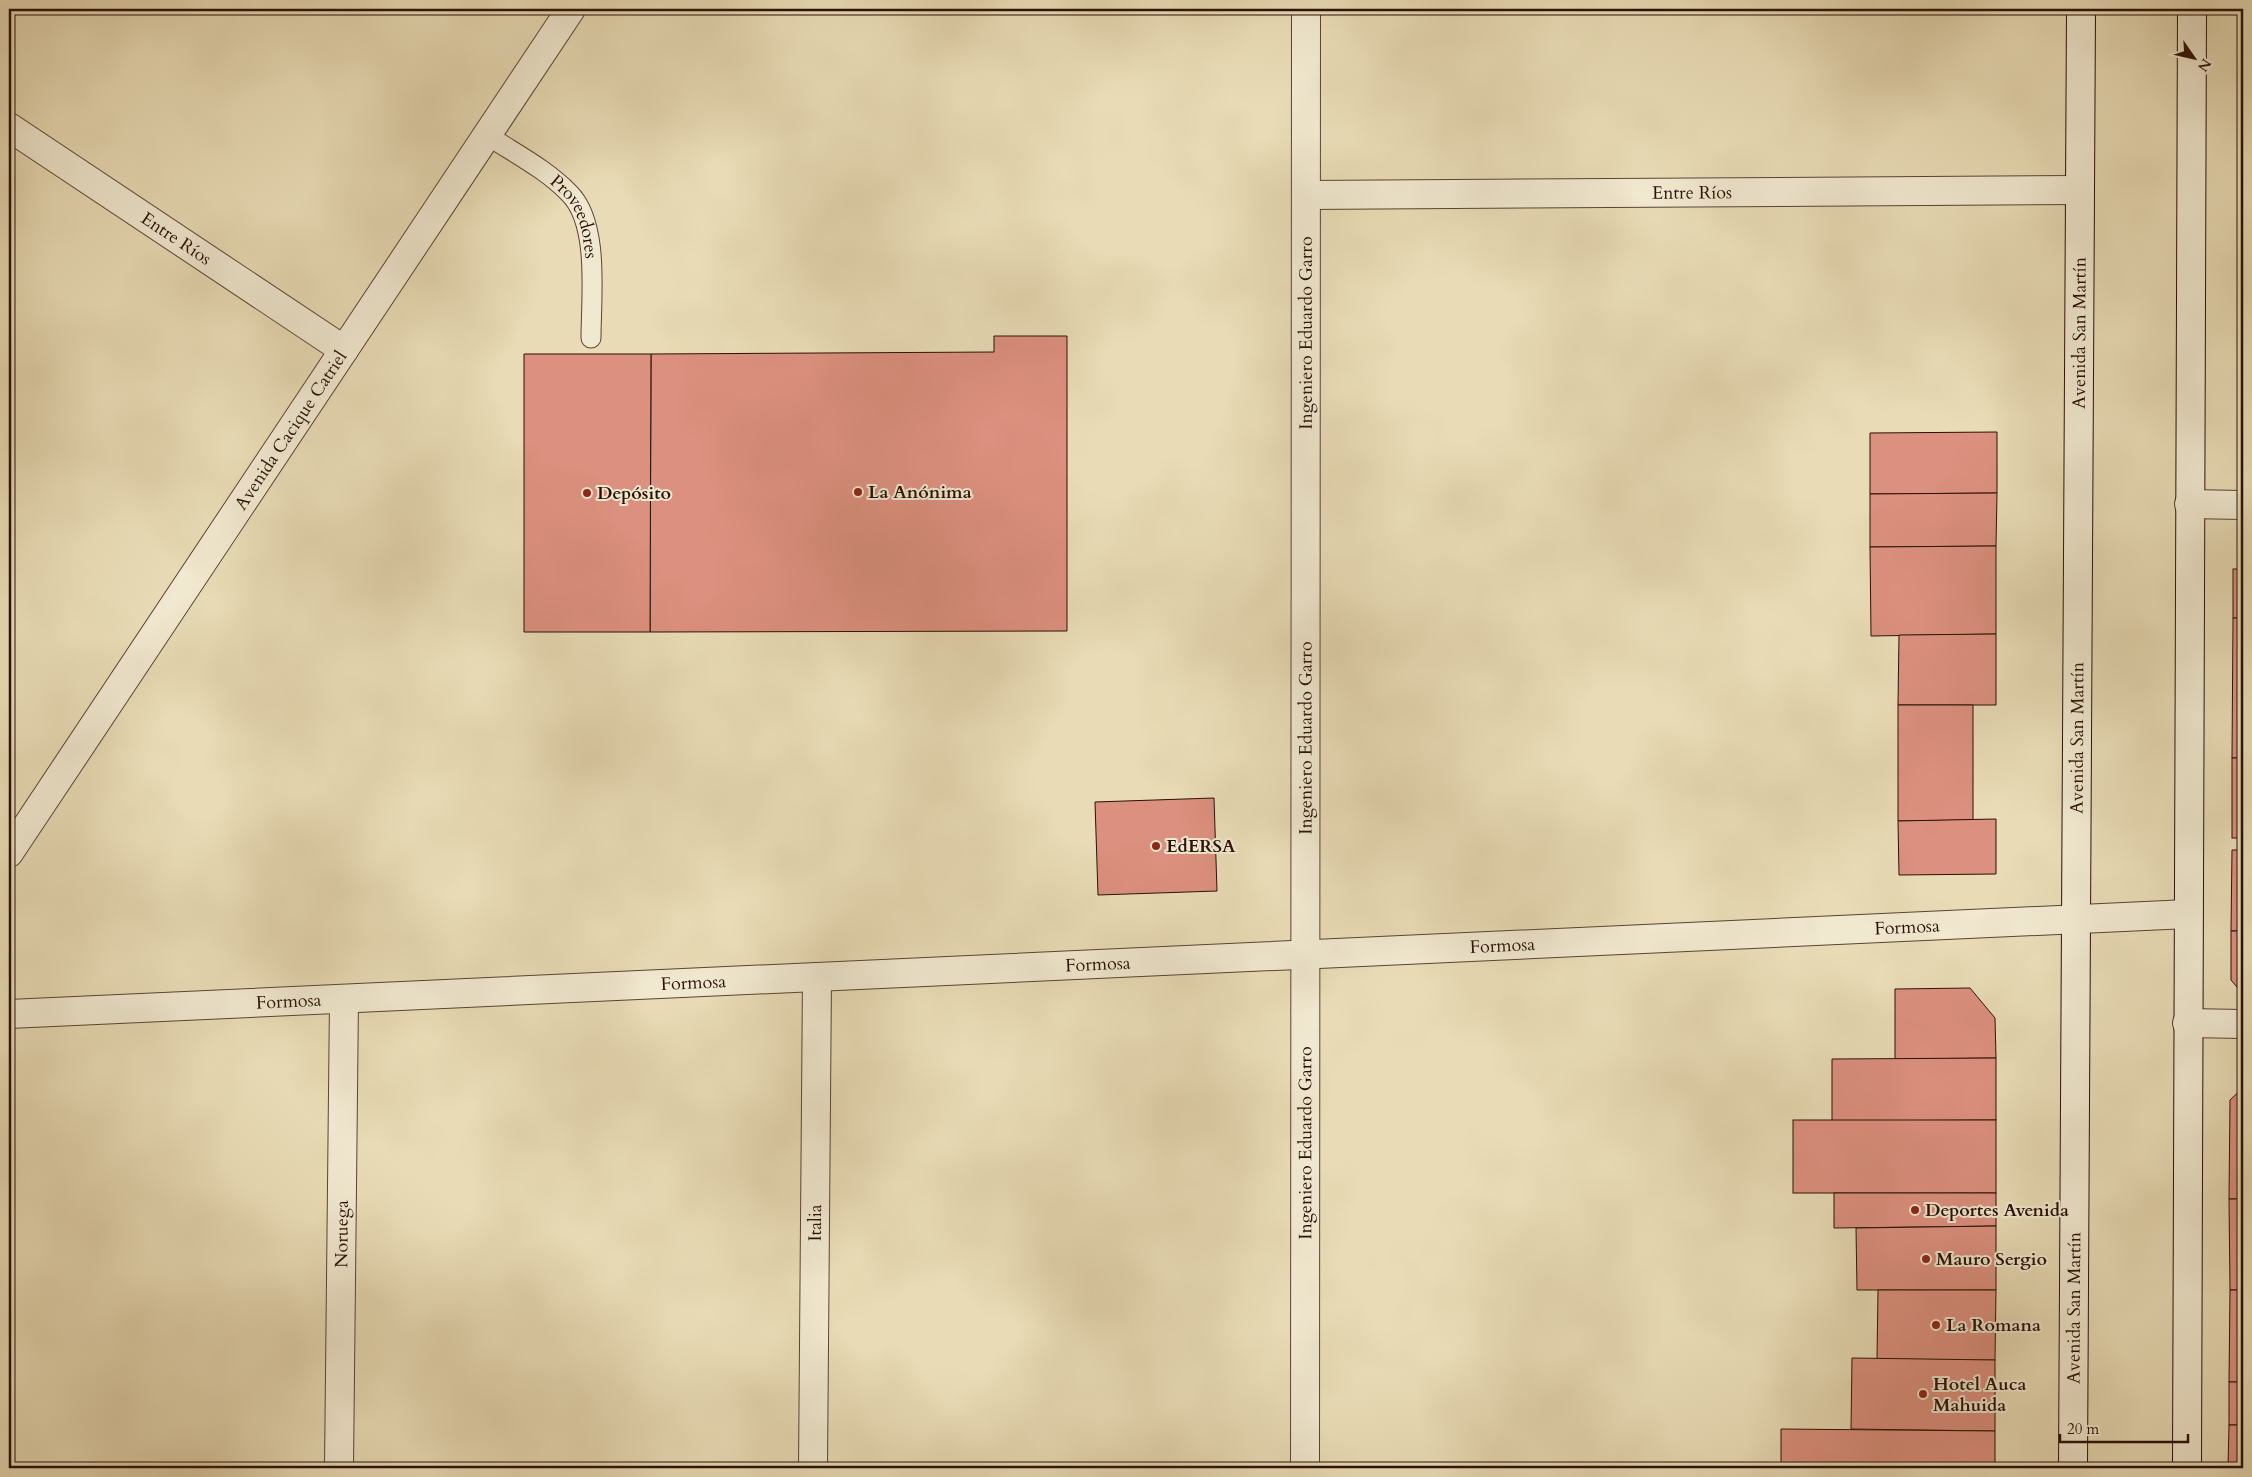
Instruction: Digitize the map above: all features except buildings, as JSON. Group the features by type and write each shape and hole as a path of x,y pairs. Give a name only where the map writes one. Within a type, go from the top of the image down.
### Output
{"street":[{"name":"Avenida Cacique Catriel","path":"9,853 571,9"},
{"name":"Ingeniero Eduardo Garro","path":"1305,1468 1306,9"},
{"name":"Avenida San Martín","path":"2073,1468 2081,9"},
{"path":"2187,1468 2187,1023 2192,9"},
{"name":"Entre Ríos","path":"9,127 344,350"},
{"name":"Entre Ríos","path":"1306,195 2079,190"},
{"path":"2190,504 2243,505"},
{"name":"Formosa","path":"9,1014 2188,914"},
{"name":"Italia","path":"813,1468 817,978"},
{"name":"Noruega","path":"339,1468 344,999"},
{"path":"2187,1023 2243,1024"}],"lane":[{"name":"Proveedores","path":"487,135 554,179 571,194 581,210 591,253 591,338"}],"place":[{"name":"La Anónima","path":"858,492"},
{"name":"Depósito","path":"587,493"},
{"name":"EdERSA","path":"1156,846"},
{"name":"Deportes Avenida","path":"1915,1210"},
{"name":"Mauro Sergio","path":"1926,1259"},
{"name":"La Romana","path":"1936,1325"},
{"name":"Hotel Auca Mahuida","path":"1923,1394"}]}
